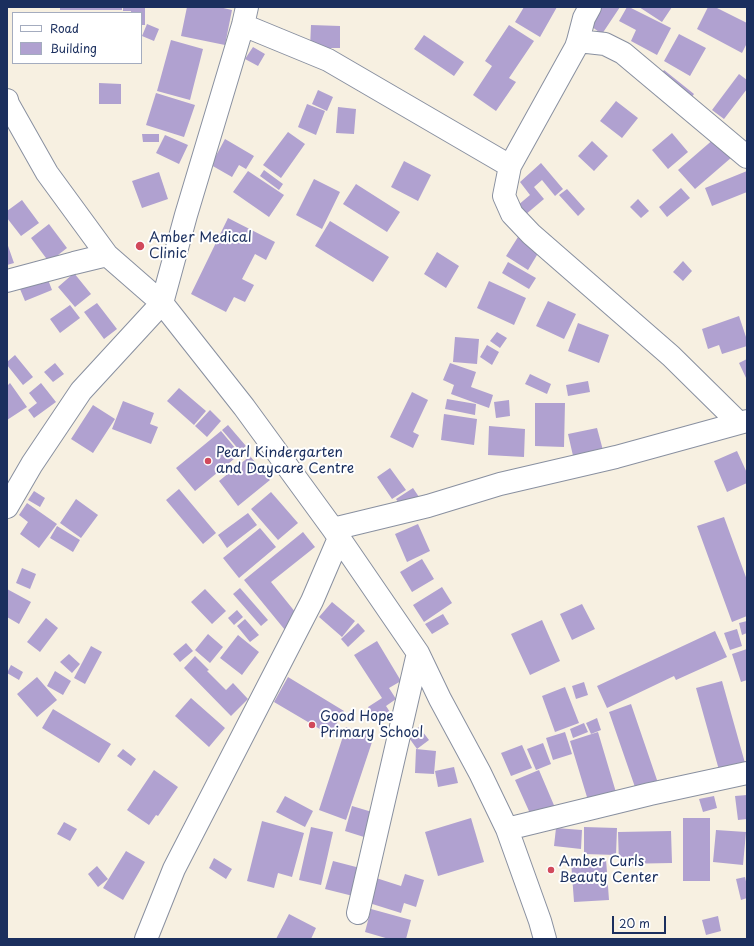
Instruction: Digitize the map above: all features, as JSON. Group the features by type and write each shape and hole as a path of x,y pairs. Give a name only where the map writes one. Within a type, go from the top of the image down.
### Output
{"street":[{"path":"590,7 584,18 576,47 510,166 504,196 512,214 531,234 671,356 743,422"},
{"path":"7,507 32,464 81,391 162,303 186,215 245,16 328,60 510,166"},
{"path":"578,41 605,44 623,53 747,157"},
{"path":"7,100 47,173 107,255 162,303 244,407 336,534 418,653 507,829 540,920 545,939"},
{"path":"7,281 107,255"},
{"path":"336,534 500,484 616,457 743,422"},
{"path":"146,939 174,870 312,601 336,534"},
{"path":"358,913 418,653"},
{"path":"507,829 650,794 747,773"}],"building":[{"path":"60,7 122,7 122,10 60,10"},
{"path":"123,7 145,7 145,25 142,25 142,12 123,11"},
{"path":"187,7 219,7 232,10 225,45 181,36"},
{"path":"524,7 557,7 540,37 515,22"},
{"path":"595,7 620,7 602,34 585,22"},
{"path":"627,7 671,28 657,55 631,41 636,30 619,21"},
{"path":"639,7 672,7 662,22"},
{"path":"708,7 715,7 747,23 747,43 742,53 697,29"},
{"path":"147,24 159,29 154,41 142,36"},
{"path":"311,25 340,26 340,48 310,48"},
{"path":"509,25 534,41 509,78 516,82 496,111 473,95 492,66 485,61"},
{"path":"679,34 706,48 690,76 664,61"},
{"path":"424,35 464,62 454,76 414,49"},
{"path":"171,40 203,49 190,100 157,91"},
{"path":"253,47 265,54 258,66 245,59"},
{"path":"664,70 694,94 688,102 658,78"},
{"path":"739,74 747,80 747,89 724,119 712,110"},
{"path":"99,83 121,84 121,104 99,104"},
{"path":"318,90 333,97 327,111 312,104"},
{"path":"156,93 195,105 184,137 146,125"},
{"path":"616,101 638,118 622,138 600,121"},
{"path":"307,104 325,111 316,135 298,127"},
{"path":"338,107 356,109 354,134 336,133"},
{"path":"288,132 305,144 281,178 263,165"},
{"path":"672,133 688,152 668,169 652,150"},
{"path":"142,134 159,134 159,142 143,142"},
{"path":"165,135 188,145 179,164 156,153"},
{"path":"715,138 732,157 695,189 678,170"},
{"path":"225,139 254,156 246,169 239,165 232,177 211,165"},
{"path":"592,141 608,156 594,171 578,156"},
{"path":"404,161 431,175 418,201 391,187"},
{"path":"541,163 563,189 555,196 542,180 534,187 544,199 525,215 517,206 530,195 520,182"},
{"path":"264,170 283,184 279,190 260,176"},
{"path":"248,171 284,195 269,217 233,192"},
{"path":"747,171 747,192 712,206 705,188"},
{"path":"159,172 168,199 142,208 132,181"},
{"path":"314,179 340,192 322,229 296,215"},
{"path":"356,184 400,212 387,232 343,204"},
{"path":"681,188 690,198 667,217 659,207"},
{"path":"567,189 585,209 578,216 559,195"},
{"path":"638,199 649,211 641,218 630,207"},
{"path":"22,200 39,223 21,236 7,218 7,211"},
{"path":"228,218 275,242 266,260 255,254 242,279 254,285 245,302 234,297 226,312 191,294"},
{"path":"330,221 389,257 373,282 315,246"},
{"path":"49,224 67,248 49,262 31,238"},
{"path":"518,237 540,250 528,270 506,256"},
{"path":"7,243 14,263 7,265"},
{"path":"437,252 459,266 446,288 424,274"},
{"path":"683,261 692,271 683,281 673,272"},
{"path":"508,262 536,278 529,289 502,273"},
{"path":"74,273 91,294 75,307 58,287"},
{"path":"47,277 52,290 25,301 20,289"},
{"path":"489,281 526,298 514,325 477,308"},
{"path":"548,301 576,314 564,339 536,326"},
{"path":"97,303 117,329 104,339 84,312"},
{"path":"70,305 80,318 60,333 50,319"},
{"path":"739,316 747,340 747,346 722,354 719,345 708,349 702,329"},
{"path":"578,323 609,335 599,363 568,351"},
{"path":"497,332 507,338 500,348 490,341"},
{"path":"455,337 479,339 477,364 453,362"},
{"path":"487,345 499,352 492,365 480,357"},
{"path":"15,355 33,377 23,385 7,365 7,362"},
{"path":"747,359 747,380 739,363"},
{"path":"55,363 64,374 53,382 44,372"},
{"path":"450,363 476,372 471,387 493,395 489,408 451,394 454,385 443,380"},
{"path":"530,374 551,384 547,394 525,384"},
{"path":"588,381 590,392 568,396 566,385"},
{"path":"10,383 27,407 7,420 7,386"},
{"path":"41,383 56,402 34,418 28,410 37,403 29,393"},
{"path":"179,388 206,411 194,425 167,401"},
{"path":"412,392 428,400 413,432 419,435 413,448 390,437"},
{"path":"447,399 476,404 475,415 445,409"},
{"path":"509,400 510,416 496,418 494,402"},
{"path":"123,401 154,413 150,424 158,427 151,444 112,429"},
{"path":"535,403 565,403 564,447 535,446"},
{"path":"93,405 115,419 93,453 71,439"},
{"path":"210,410 221,421 207,437 195,426"},
{"path":"444,414 477,419 474,445 441,440"},
{"path":"228,425 246,446 240,451 222,430"},
{"path":"489,426 525,429 524,457 488,455"},
{"path":"597,428 604,454 574,460 568,434"},
{"name":"Pearl Kindergarten and Daycare Centre","path":"221,431 240,454 195,491 176,468"},
{"path":"737,451 747,473 747,483 727,492 714,461"},
{"path":"250,456 270,480 238,506 219,481"},
{"path":"390,468 406,490 392,499 377,477"},
{"path":"413,488 421,500 405,512 396,499"},
{"path":"179,489 216,533 203,544 166,500"},
{"path":"34,491 45,498 40,507 28,500"},
{"path":"271,492 298,523 278,540 251,509"},
{"path":"76,499 98,515 81,538 60,523"},
{"path":"27,503 57,524 39,548 20,534 28,522 19,515"},
{"path":"248,513 257,525 227,548 218,535"},
{"path":"724,517 747,580 747,616 732,622 697,526"},
{"path":"418,524 430,551 407,562 395,534"},
{"path":"57,526 80,540 73,552 50,538"},
{"path":"260,528 276,547 239,578 223,558"},
{"path":"303,532 315,547 271,582 300,618 285,630 244,580"},
{"path":"422,559 434,579 412,592 400,572"},
{"path":"22,568 36,574 30,589 16,583"},
{"path":"442,587 452,603 424,622 413,605"},
{"path":"240,588 268,620 261,626 233,594"},
{"path":"7,589 31,602 19,624 7,617"},
{"path":"205,589 226,611 212,624 191,602"},
{"path":"332,602 355,621 342,637 319,617"},
{"path":"582,604 595,629 572,640 560,614"},
{"path":"237,610 243,617 234,625 228,618"},
{"path":"443,614 449,624 432,634 425,624"},
{"path":"46,618 58,628 40,652 27,642"},
{"path":"245,619 259,635 250,642 237,626"},
{"path":"542,620 560,661 530,675 511,634"},
{"path":"747,621 747,633 742,635 739,623"},
{"path":"358,623 365,631 348,647 341,639"},
{"path":"737,629 742,646 730,650 724,633"},
{"path":"715,631 727,657 676,680 674,676 607,708 597,686"},
{"path":"208,634 223,647 210,663 195,650"},
{"path":"238,635 259,652 242,675 220,658"},
{"path":"377,641 401,681 389,688 396,699 386,706 392,715 378,724 368,707 382,698 354,655"},
{"path":"186,643 193,651 180,662 173,654"},
{"path":"91,646 102,652 85,684 74,678"},
{"path":"747,649 747,680 741,682 732,654"},
{"path":"69,654 80,664 72,673 60,662"},
{"path":"195,656 209,670 207,671 226,690 233,683 248,699 231,716 184,668"},
{"path":"11,665 23,672 19,680 7,673"},
{"path":"55,671 71,681 63,695 47,686"},
{"path":"37,677 57,700 37,717 17,694"},
{"path":"288,677 344,711 330,735 274,702"},
{"path":"722,681 745,763 719,770 696,688"},
{"path":"584,682 588,695 576,699 572,686"},
{"path":"565,687 579,723 555,732 542,696"},
{"path":"191,698 225,728 209,747 175,716"},
{"path":"631,704 658,783 636,790 609,712"},
{"path":"53,709 111,744 99,763 42,728"},
{"path":"597,718 601,730 591,734 586,723"},
{"path":"584,723 588,732 573,738 570,729"},
{"path":"346,727 374,736 346,820 319,810"},
{"path":"419,727 429,740 417,749 407,735"},
{"path":"565,732 572,754 553,760 546,738"},
{"path":"598,732 618,799 590,807 570,741"},
{"path":"543,743 551,764 536,770 527,749"},
{"path":"522,745 532,768 511,776 501,753"},
{"path":"123,749 136,759 131,766 117,756"},
{"path":"416,749 436,751 434,774 415,773"},
{"path":"454,767 458,783 438,787 435,771"},
{"path":"154,770 178,787 158,816 156,815 149,825 127,810"},
{"path":"539,770 556,810 533,820 515,780"},
{"path":"747,795 747,819 738,820 735,796"},
{"path":"285,796 313,811 305,827 276,812"},
{"path":"714,796 717,808 703,812 699,799"},
{"path":"352,806 372,812 364,837 345,831"},
{"path":"471,818 484,862 438,876 425,832"},
{"path":"683,818 710,818 710,881 683,881"},
{"path":"262,821 304,833 292,877 278,873 274,888 247,881"},
{"path":"64,822 77,829 70,841 57,834"},
{"path":"311,827 333,832 321,885 299,880"},
{"path":"584,827 617,828 616,855 584,854"},
{"path":"556,828 582,830 581,849 554,846"},
{"path":"716,830 746,832 743,865 713,862"},
{"path":"671,831 672,863 619,864 618,832"},
{"path":"126,851 145,862 123,900 103,888"},
{"path":"214,858 232,869 226,879 209,868"},
{"path":"606,859 609,900 574,902 571,861"},
{"path":"333,861 360,868 353,896 325,889"},
{"path":"97,866 108,879 98,887 88,874"},
{"path":"405,874 424,880 416,907 404,903 401,913 366,902 373,877 401,886"},
{"path":"745,877 747,898 741,900 736,879"},
{"path":"371,909 411,920 406,939 389,939 365,932"},
{"path":"289,914 316,928 311,939 276,939"},
{"path":"718,916 721,931 706,935 702,920"}],"place":[{"name":"Amber Medical Clinic","path":"140,246"},
{"name":"Pearl Kindergarten and Daycare Centre","path":"208,461"},
{"name":"Good Hope Primary School","path":"312,725"},
{"name":"Amber Curls Beauty Center","path":"551,870"}]}
